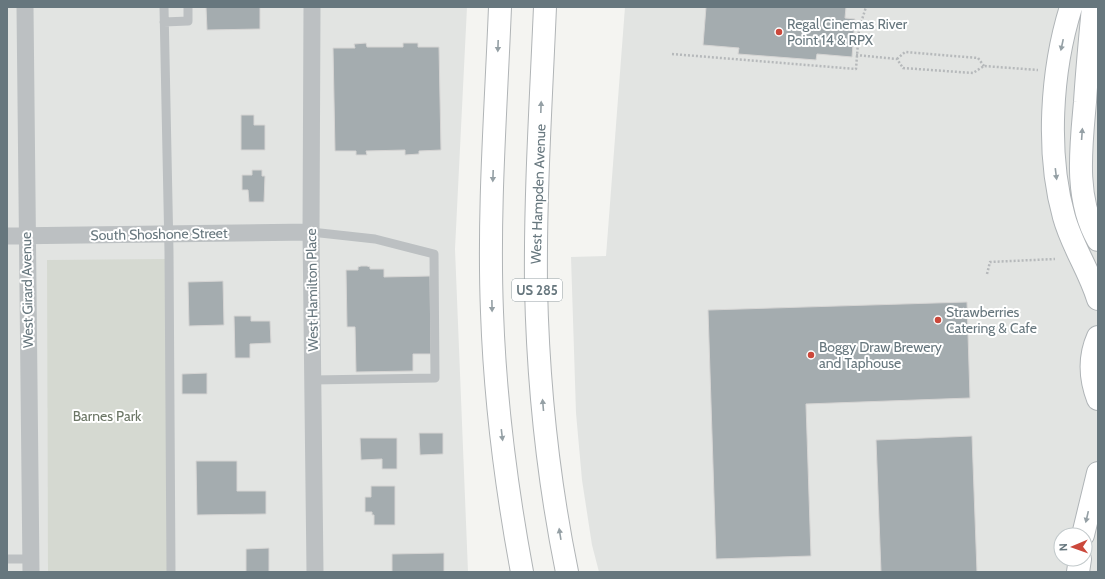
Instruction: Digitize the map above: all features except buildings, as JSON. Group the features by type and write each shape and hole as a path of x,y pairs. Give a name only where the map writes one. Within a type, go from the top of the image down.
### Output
{"main road":[{"name":"US 285","path":"500,7 492,198 492,310 500,421 522,572"},
{"name":"West Hampden Avenue","path":"545,7 537,215 536,288 546,440 554,499 567,572"},
{"path":"1071,7 1060,57 1056,86 1053,146 1055,170 1064,218 1072,242 1098,298"},
{"path":"1093,7 1083,126 1081,179 1089,218 1098,240"},
{"path":"1098,337 1091,365 1094,388 1098,399"},
{"path":"1086,527 1098,473"}],"street":[{"name":"West Girard Avenue","path":"25,7 26,236 31,565"},
{"name":"West Hamilton Place","path":"312,7 311,232 315,572"},
{"name":"South Shoshone Street","path":"7,236 311,232"}],"lane":[{"path":"164,7 169,234 171,572"},
{"path":"164,22 188,21 188,7"},
{"path":"311,232 375,239 434,254 435,378 313,380"},
{"path":"7,559 31,565"}],"path":[{"path":"672,54 856,69 859,29 866,7"},
{"path":"856,55 897,59 905,52 978,58 984,66"},
{"path":"897,59 903,68 973,73 984,66 1040,70"},
{"path":"987,274 990,262 1055,259"}],"shaded area":[{"path":"7,7 467,7 455,249 468,572 7,572"},
{"path":"625,7 1098,7 1098,572 599,572 592,545 582,480 576,413 571,257 606,256"}],"green space":[{"name":"Barnes Park","path":"166,259 167,572 48,572 47,260"}],"place":[{"name":"Regal Cinemas River Point 14 & RPX","path":"779,32"},
{"name":"Strawberries Catering & Cafe","path":"938,320"},
{"name":"Boggy Draw Brewery and Taphouse","path":"811,355"}]}
